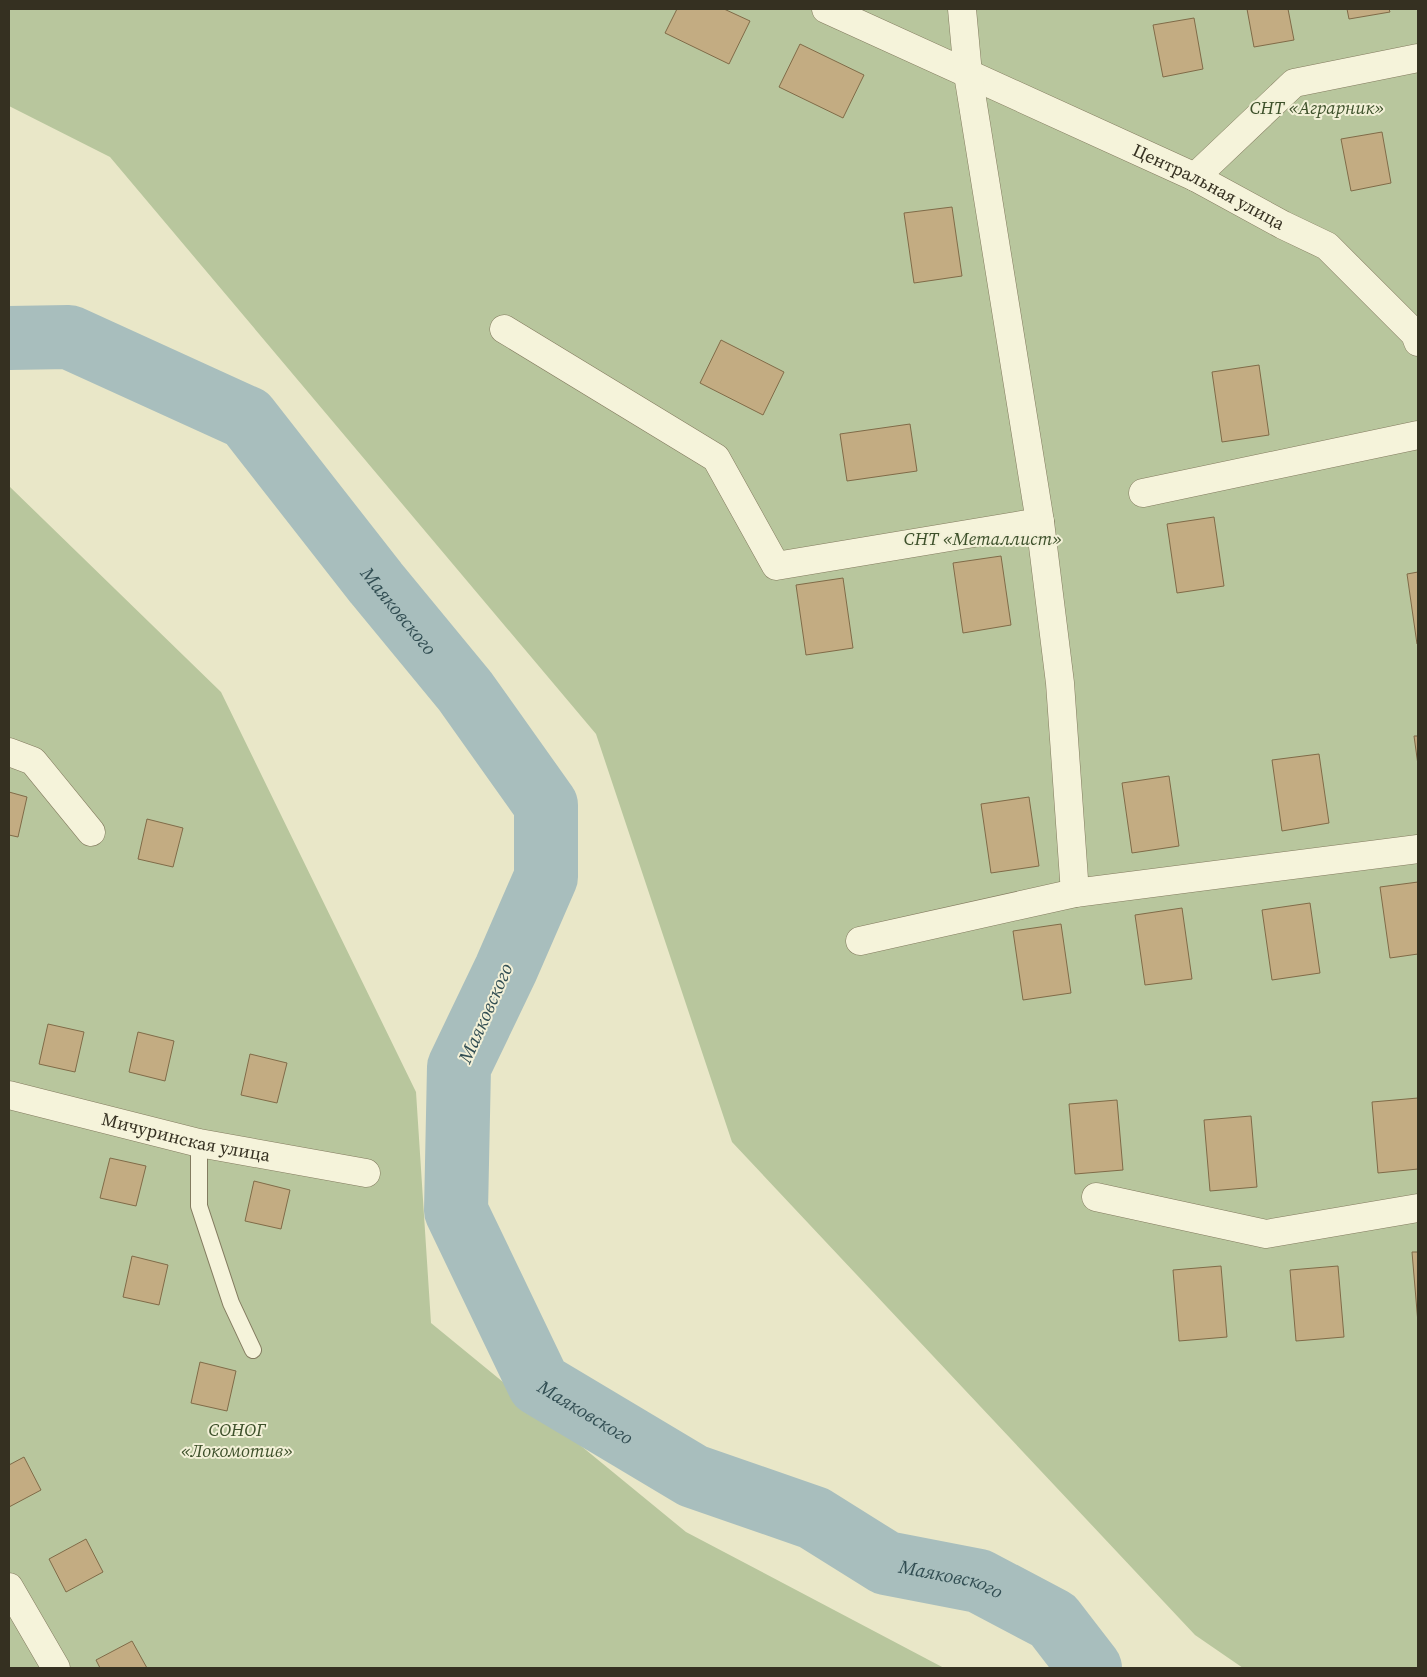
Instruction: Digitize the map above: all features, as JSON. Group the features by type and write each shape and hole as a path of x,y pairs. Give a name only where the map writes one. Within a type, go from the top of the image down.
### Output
{"street":[{"name":"Центральная улица","path":"826,9 1195,177 1283,225 1327,246 1415,334 1418,342"},
{"path":"962,9 968,74 1040,522 1060,683 1075,893"},
{"path":"1195,177 1294,83 1418,58"},
{"path":"504,329 716,458 776,566 1040,522"},
{"path":"1143,493 1418,435"},
{"path":"9,752 33,761 91,832"},
{"path":"860,941 1075,893 1418,848"},
{"name":"Мичуринская улица","path":"9,1095 199,1143 366,1173"},
{"path":"1096,1197 1266,1234 1418,1208"},
{"path":"9,1587 56,1668"}],"lane":[{"path":"199,1143 199,1206 231,1303 253,1350"}],"green space":[{"name":"СНТ «Металлист»","path":"9,9 1418,9 1418,1668 1243,1668 1195,1635 732,1142 596,734 110,157 9,106"},
{"name":"СОНОГ «Локомотив»","path":"9,486 221,692 416,1092 431,1323 686,1532 944,1668 9,1668"}],"building":[{"path":"677,9 724,9 750,21 729,64 665,33"},
{"path":"1247,9 1288,9 1294,40 1254,47"},
{"path":"1347,9 1389,9 1390,12 1349,19"},
{"path":"1194,18 1203,69 1163,77 1153,25"},
{"path":"800,44 864,75 843,118 779,87"},
{"path":"1382,132 1391,183 1351,191 1341,139"},
{"path":"952,207 962,276 914,283 904,213"},
{"path":"721,340 784,372 763,415 700,383"},
{"path":"1259,365 1269,435 1222,442 1212,372"},
{"path":"910,424 917,471 847,481 840,434"},
{"path":"1214,517 1224,586 1177,593 1167,524"},
{"path":"1001,556 1011,625 963,633 953,563"},
{"path":"1418,572 1418,643 1417,644 1407,574"},
{"path":"843,578 853,648 806,655 796,585"},
{"path":"1414,736 1418,736 1418,765"},
{"path":"1319,754 1329,823 1282,831 1272,760"},
{"path":"1169,776 1179,846 1132,853 1122,783"},
{"path":"9,792 27,797 18,837 9,835"},
{"path":"1029,797 1039,866 991,873 981,804"},
{"path":"147,819 183,828 173,867 138,859"},
{"path":"1418,882 1418,954 1390,958 1380,887"},
{"path":"1310,903 1320,973 1272,980 1262,910"},
{"path":"1182,908 1192,979 1145,985 1135,915"},
{"path":"1061,924 1071,993 1023,1000 1013,931"},
{"path":"48,1024 84,1032 75,1072 39,1064"},
{"path":"138,1032 174,1041 165,1081 129,1072"},
{"path":"250,1054 287,1063 277,1103 241,1095"},
{"path":"1418,1098 1418,1169 1378,1173 1372,1102"},
{"path":"1117,1100 1123,1170 1075,1174 1069,1104"},
{"path":"1251,1116 1257,1187 1210,1191 1204,1120"},
{"path":"110,1158 146,1166 136,1206 100,1198"},
{"path":"254,1181 290,1190 281,1229 245,1221"},
{"path":"1412,1252 1418,1252 1418,1323"},
{"path":"132,1256 168,1265 159,1305 123,1297"},
{"path":"1221,1266 1227,1337 1179,1341 1173,1270"},
{"path":"1338,1266 1344,1337 1296,1341 1290,1270"},
{"path":"200,1362 236,1371 227,1411 191,1403"},
{"path":"24,1457 41,1490 9,1507 9,1465"},
{"path":"86,1539 103,1572 66,1592 49,1559"},
{"path":"132,1641 147,1668 100,1668 96,1660"}],"waterway":[{"name":"Маяковского","path":"9,338 69,337 247,418 376,583 465,691 546,805 546,877 506,969 459,1067 456,1211 539,1384 693,1476 814,1518 886,1563 979,1581 1053,1620 1090,1668"}],"park label":[{"name":"СНТ «Аграрник»","path":"1317,108"}]}
